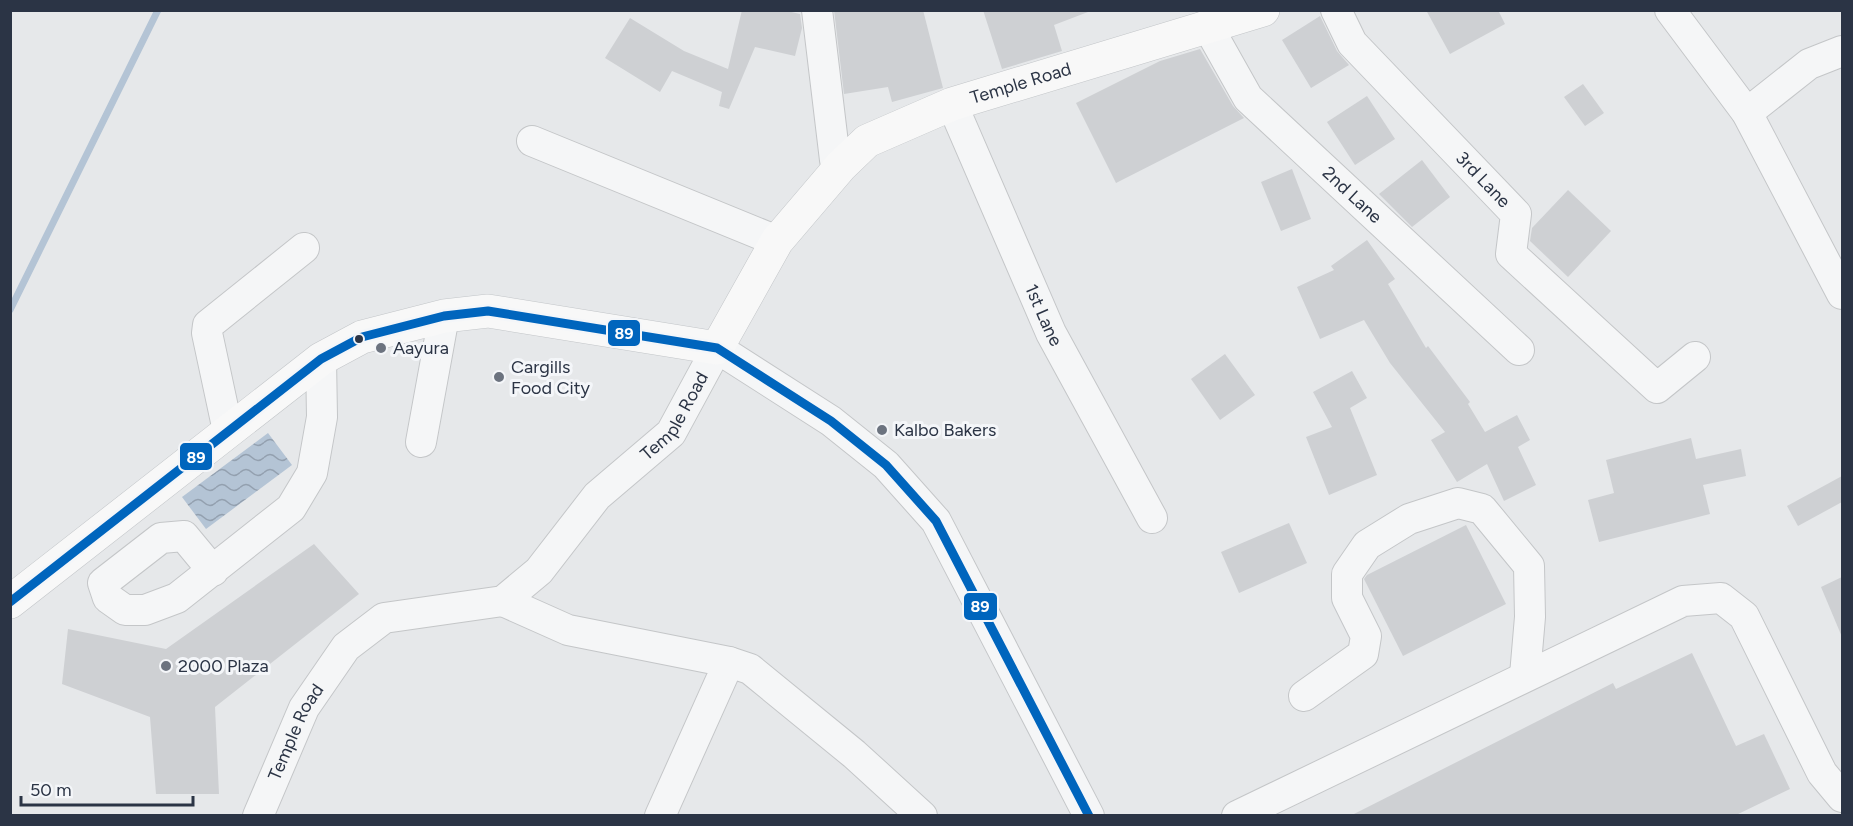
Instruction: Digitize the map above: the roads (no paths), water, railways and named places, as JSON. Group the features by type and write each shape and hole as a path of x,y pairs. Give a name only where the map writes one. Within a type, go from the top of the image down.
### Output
{"main road":[{"name":"Temple Road","path":"717,348 777,241 841,166 867,141 952,104 1259,11"},
{"path":"10,602 321,359 362,337 444,316 488,311 717,348"}],"street":[{"path":"817,10 835,160 841,166"},
{"name":"3rd Lane","path":"1336,10 1352,43 1516,214 1511,255 1657,388 1695,357"},
{"path":"1670,10 1748,113 1842,294"},
{"name":"2nd Lane","path":"1207,25 1248,98 1519,350"},
{"path":"1748,113 1809,64 1842,51"},
{"name":"1st Lane","path":"952,104 1051,333 1152,518"},
{"path":"532,141 777,241"},
{"path":"228,431 216,384 207,333 208,325 304,248"},
{"path":"421,442 444,316"},
{"path":"717,348 841,429 886,465 936,521 1089,816"},
{"name":"Temple Road","path":"258,816 304,708 346,647 384,618 503,601 539,571 597,496 671,433 717,348"},
{"path":"213,571 291,508 312,473 322,417 321,359"},
{"path":"1304,696 1363,654 1366,636 1347,598 1347,573 1367,545 1409,519 1458,504 1482,508 1529,566 1530,617 1525,675"},
{"path":"1237,816 1525,675 1683,601 1721,598 1744,616 1822,773 1842,796"},
{"path":"503,601 568,630 750,669 854,754 922,816"},
{"path":"660,816 729,663"}],"water":[{"path":"268,433 292,465 206,529 182,497"}],"waterway":[{"path":"10,310 158,10"}],"place":[{"name":"Aayura","path":"381,348"},
{"name":"Cargills Food City","path":"499,377"},
{"name":"Kalbo Bakers","path":"882,430"},
{"name":"2000 Plaza","path":"166,666"}]}
